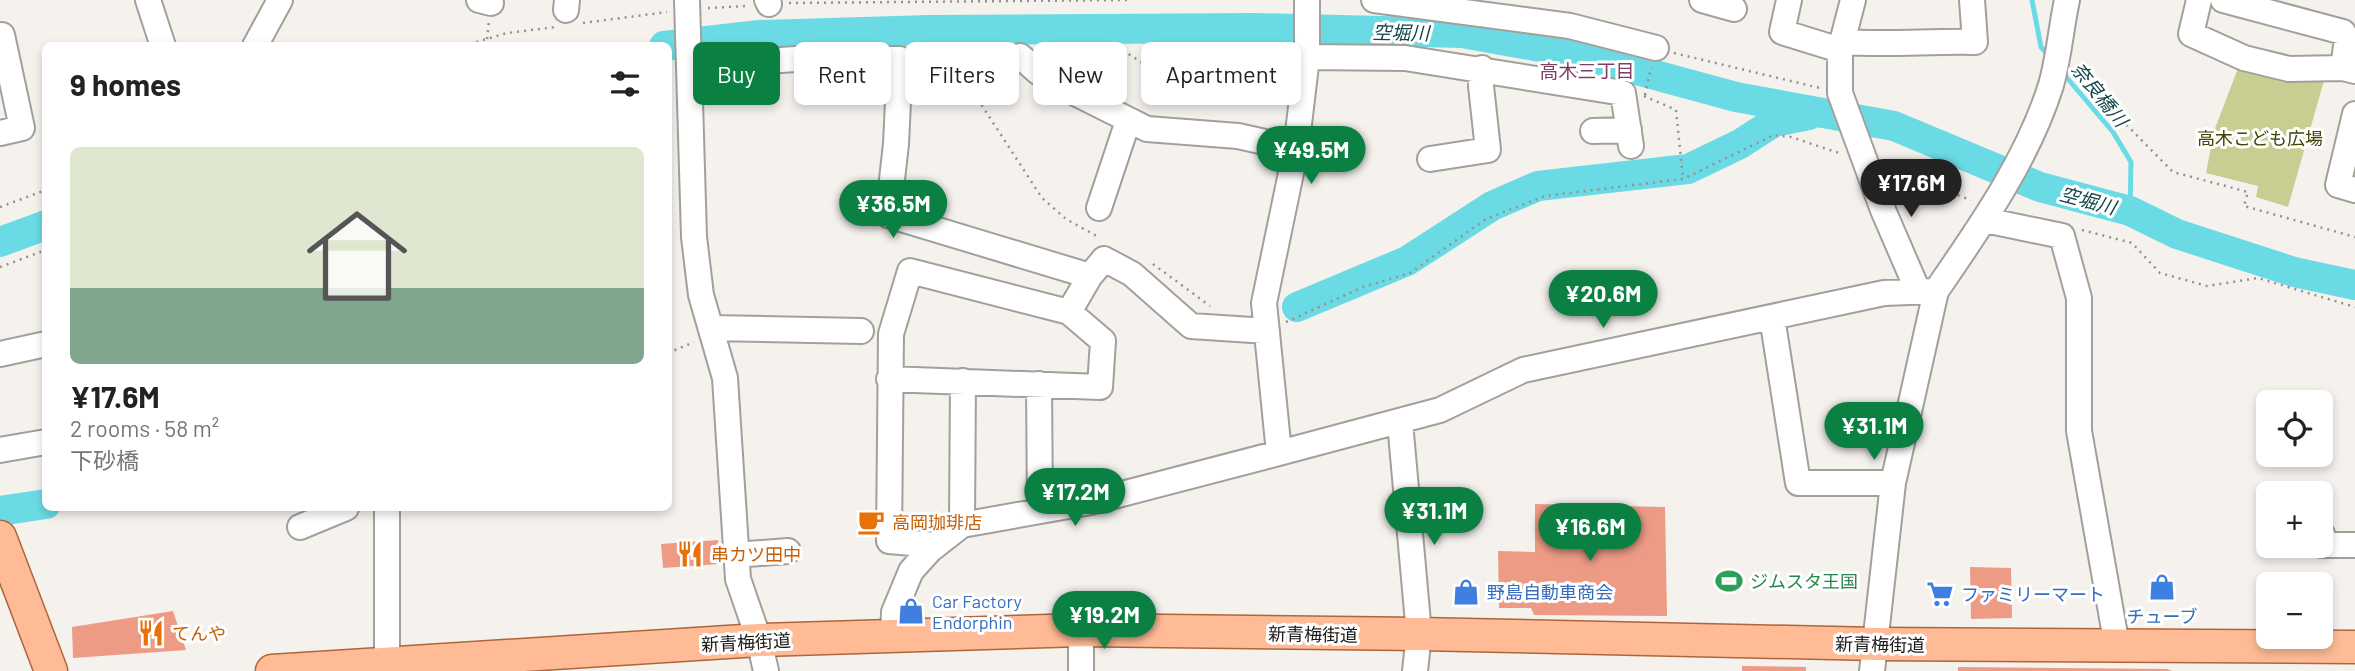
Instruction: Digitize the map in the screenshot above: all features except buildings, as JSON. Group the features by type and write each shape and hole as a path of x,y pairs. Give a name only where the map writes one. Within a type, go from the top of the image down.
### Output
{"main road":[{"path":"0,537 51,671"},
{"name":"新青梅街道","path":"272,671 467,665 759,639 1081,631 1419,634 1874,657 2117,646 2355,646"}],"street":[{"path":"148,0 162,42"},
{"path":"257,42 280,0"},
{"path":"1374,0 1499,8 1656,48"},
{"path":"1702,0 1734,9"},
{"path":"1789,0 1782,32 1842,46 1975,42 1972,0"},
{"path":"1853,0 1842,46 1840,93 1866,162 1926,291"},
{"path":"1874,657 1893,483 1926,291 1991,210 2025,144 2051,83 2067,0"},
{"path":"2199,0 2191,34 2244,58 2290,69 2349,70 2347,38 2343,32 2223,0"},
{"path":"1279,453 1264,303 1296,149 1307,54 1306,3"},
{"path":"688,7 690,63 680,129 701,295 725,378 738,579 759,639 766,671"},
{"path":"0,134 22,128 2,35"},
{"path":"1307,54 1405,58 1634,94 1630,138 1593,131"},
{"path":"1020,56 1038,72 1147,129 1238,136 1296,149"},
{"path":"690,63 900,59 896,144 888,215 1090,276"},
{"path":"1430,159 1488,150 1481,86 1482,68"},
{"path":"2355,114 2338,184 2355,190"},
{"path":"1099,208 1128,121"},
{"path":"1991,210 2062,236 2079,298 2079,431 2117,646"},
{"path":"1069,312 1090,276 1104,260 1132,274 1192,326 1267,329"},
{"path":"889,379 1100,387 1103,341 1069,312 910,271 891,334 889,379 889,541 936,545"},
{"path":"893,636 894,612 911,570 936,545 962,525 1091,502 1401,422 1440,410 1523,370 1884,293 1926,291"},
{"path":"1772,317 1798,483 1893,483"},
{"path":"711,330 861,331"},
{"path":"0,354 42,351"},
{"path":"962,525 963,382"},
{"path":"1039,384 1041,510"},
{"path":"1401,422 1419,634 1415,671"},
{"path":"0,450 42,443"},
{"path":"300,527 339,511"},
{"path":"370,667 387,511"},
{"path":"2333,545 2355,545"},
{"path":"735,555 789,551"},
{"path":"1081,631 1081,671"}],"path":[{"path":"898,0 902,3"},
{"path":"688,7 768,2 1128,0"},
{"path":"2060,40 2110,108 2173,172 2248,192 2244,205 2355,237"},
{"path":"1634,94 1656,48 1840,93"},
{"path":"900,59 1126,53 1155,71 1228,70 1249,54 1307,54"},
{"path":"1663,102 1676,110 1683,179"},
{"path":"1267,329 1363,287 1410,272 1486,219 1545,196 1683,179 1774,135 1791,136 1991,210"},
{"path":"0,207 42,191"},
{"path":"2081,230 2132,243 2160,273 2207,286 2258,278 2355,307"},
{"path":"0,267 42,251"},
{"path":"672,353 711,330"}],"green space":[{"name":"高木こども広場","path":"2240,63 2325,77 2288,207 2256,197 2258,186 2206,173 2214,131"}],"waterway":[{"name":"奈良橋川","path":"2032,0 2041,47 2049,56"},
{"name":"空堀川","path":"672,45 759,35 929,30 1256,28 1462,33 1574,53 1736,97 1894,126 2040,187 2130,211 2177,234 2294,272 2355,285"},
{"name":"奈良橋川","path":"2062,72 2113,132 2131,162 2130,211"},
{"name":"空堀川","path":"1297,307 1407,261 1492,206 1538,186 1688,169 1740,144 1774,122 1809,115"},
{"name":"空堀川","path":"0,242 42,226"},
{"name":"空堀川","path":"0,511 42,505"}],"place":[{"name":"高岡珈琲店","path":"871,522"},
{"name":"串カツ田中","path":"690,554"},
{"name":"ジムスタ王国","path":"1729,581"},
{"name":"チューブ","path":"2162,587"},
{"name":"野島自動車商会","path":"1466,592"},
{"name":"ファミリーマート","path":"1940,594"},
{"name":"Car Factory Endorphin","path":"911,611"},
{"name":"てんや","path":"151,633"}],"district":[{"name":"高木三丁目","path":"1587,70"}]}
